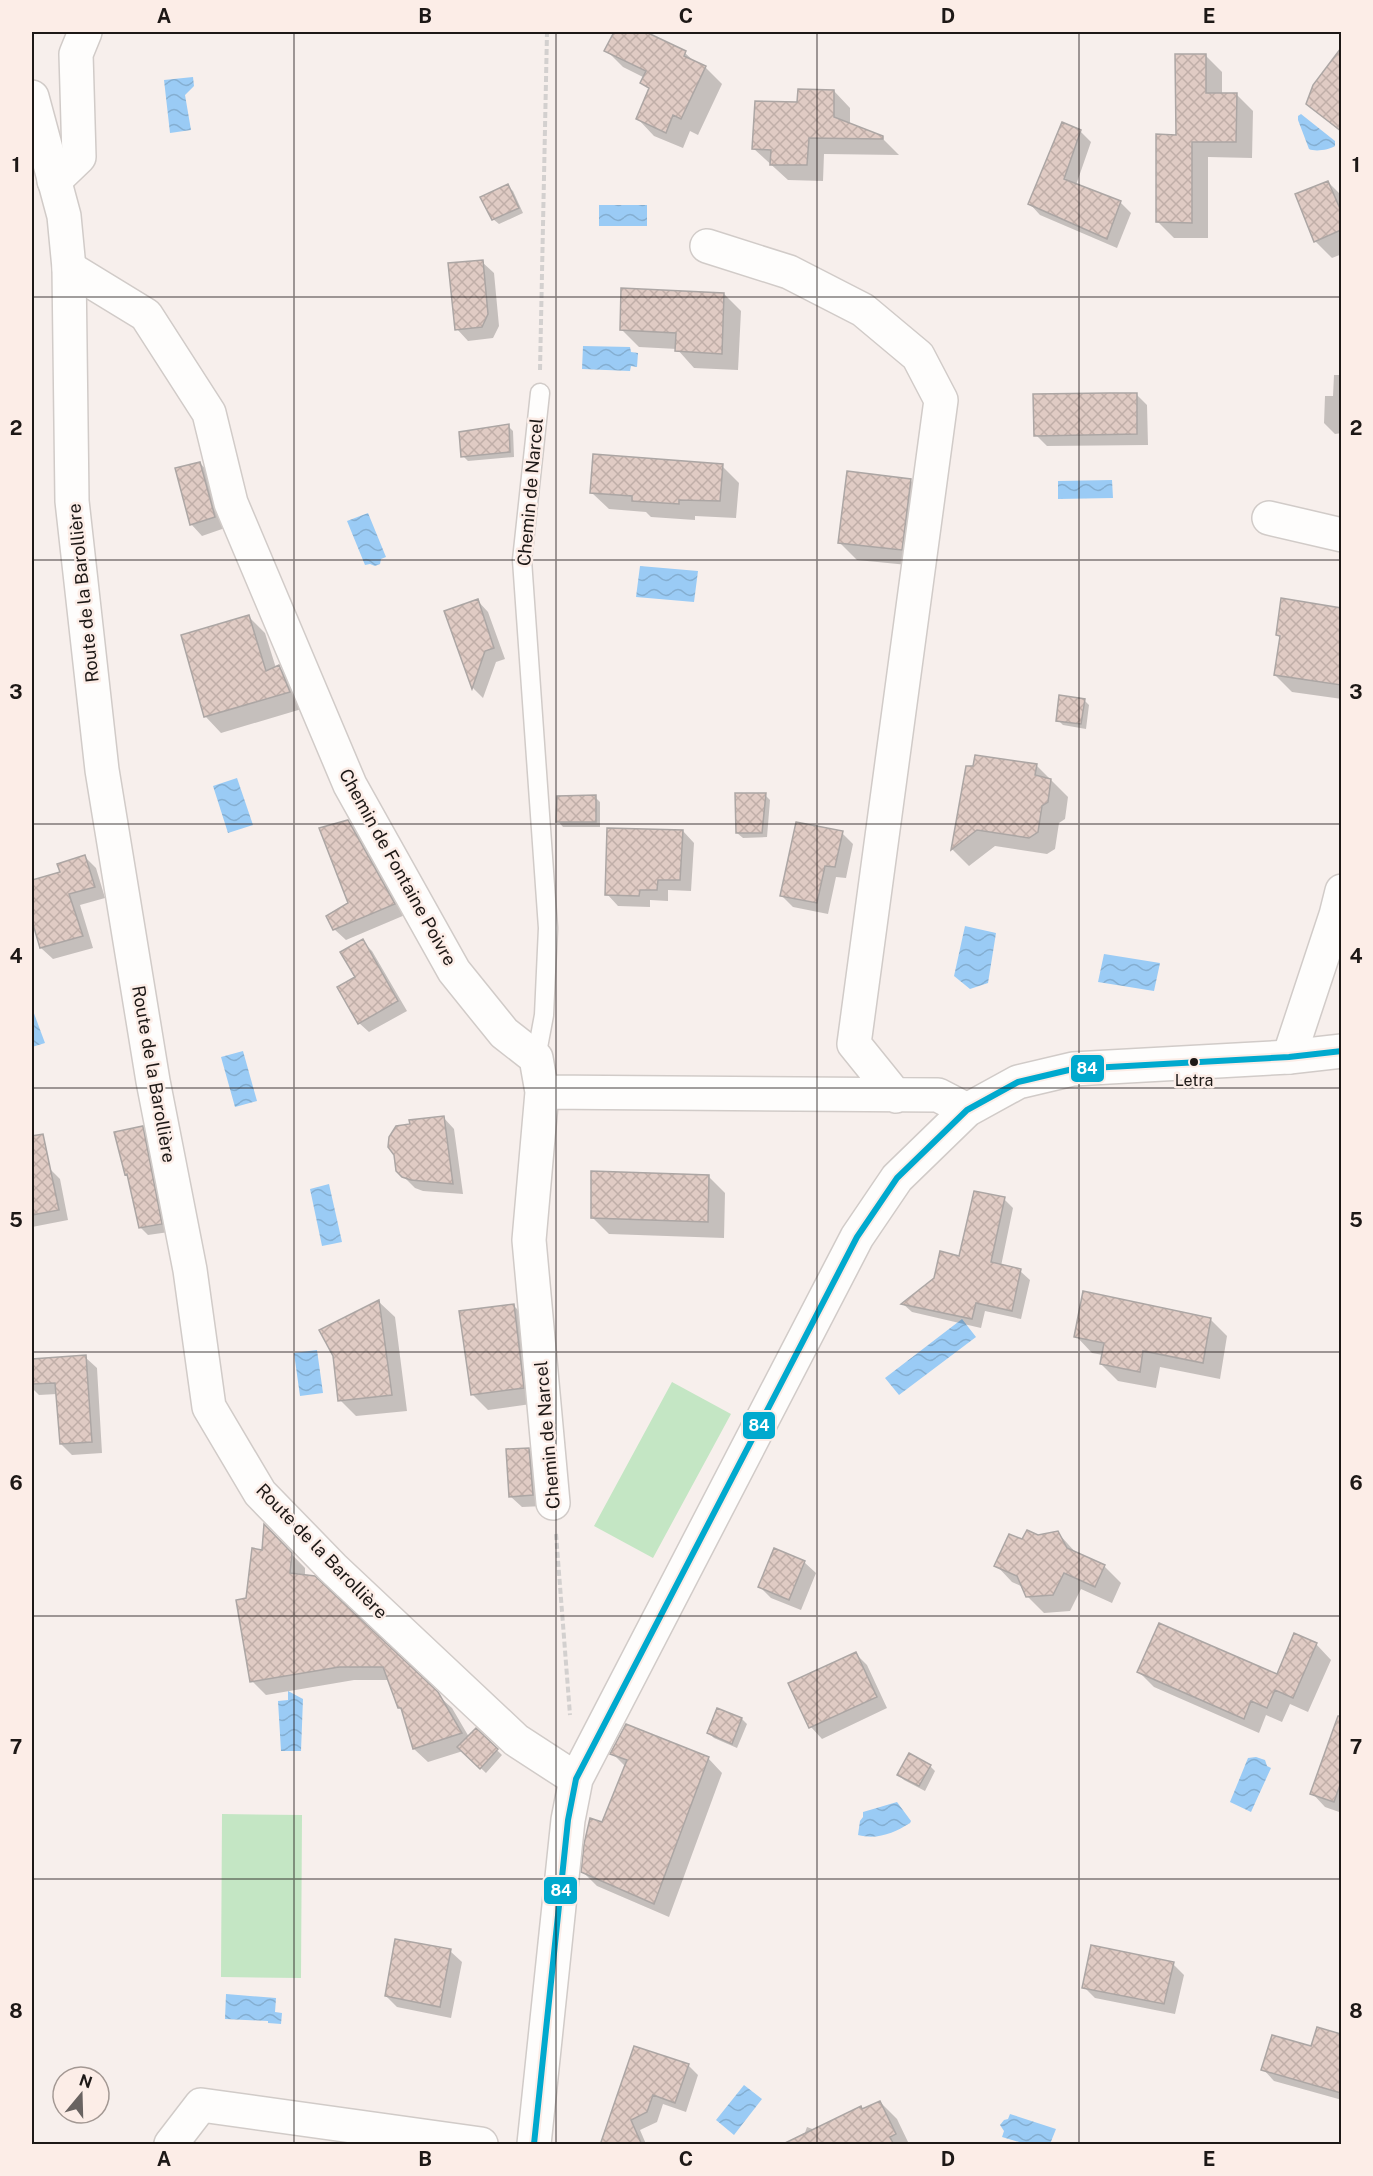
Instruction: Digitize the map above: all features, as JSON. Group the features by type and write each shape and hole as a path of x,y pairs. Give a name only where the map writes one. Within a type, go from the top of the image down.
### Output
{"street":[{"path":"54,181 79,157 76,54 85,32"},
{"name":"Route de la Barollière","path":"32,97 64,216 69,268 72,501 102,770 153,1081 190,1270 209,1407 260,1493 333,1568 516,1740 576,1779"},
{"path":"708,246 789,272 863,310 918,356 941,400 854,1044 896,1096"},
{"name":"Chemin de Fontaine Poivre","path":"69,268 146,315 209,413 231,503 350,785 453,971 504,1033 536,1058"},
{"path":"1269,518 1341,535"},
{"path":"1289,1057 1336,915 1341,891"},
{"path":"534,2145 568,1820 576,1779 857,1237 897,1178 967,1110 1018,1082 1073,1069 1289,1057 1341,1051"},
{"path":"536,1058 542,1092 938,1095 967,1110"},
{"name":"Chemin de Narcel","path":"542,1092 529,1240 553,1503"},
{"path":"171,2145 201,2105 474,2142 481,2145"}],"lane":[{"name":"Chemin de Narcel","path":"536,1058 544,1015 548,928 522,561 540,393"}],"path":[{"name":"Chemin de Narcel","path":"540,393 547,32"},
{"name":"Chemin de Narcel","path":"553,1503 571,1721"}],"green space":[{"path":"672,1382 731,1414 653,1558 594,1526"},
{"path":"222,1814 302,1815 301,1978 221,1977"}],"water":[{"path":"193,77 194,86 185,95 191,130 170,133 164,80"},
{"path":"1301,114 1335,141 1335,146 1322,150 1309,149 1298,120"},
{"path":"599,205 647,205 647,226 599,226"},
{"path":"583,346 630,347 631,352 638,353 637,367 631,366 630,371 582,369"},
{"path":"1112,480 1113,498 1058,499 1058,481"},
{"path":"368,513 386,557 375,566 365,565 347,521"},
{"path":"640,566 698,571 694,602 636,597"},
{"path":"237,778 253,825 228,833 213,786"},
{"path":"965,926 996,933 988,983 970,989 954,976"},
{"path":"1104,954 1160,963 1154,991 1098,982"},
{"path":"32,1008 45,1043 32,1047"},
{"path":"243,1051 257,1101 235,1107 221,1057"},
{"path":"329,1184 342,1242 322,1246 310,1189"},
{"path":"962,1319 976,1337 899,1395 885,1378"},
{"path":"317,1350 323,1393 300,1396 294,1353"},
{"path":"288,1691 303,1699 301,1751 281,1751 278,1701 288,1700"},
{"path":"1256,1757 1265,1760 1267,1766 1271,1768 1251,1812 1230,1802 1248,1758"},
{"path":"897,1802 911,1821 910,1823 885,1835 872,1837 858,1835 863,1812"},
{"path":"226,1994 276,1998 275,2012 282,2013 281,2024 268,2023 268,2021 225,2019"},
{"path":"744,2085 762,2099 734,2135 716,2120"},
{"path":"1010,2114 1056,2129 1050,2144 1026,2144 1002,2137 1004,2131 1000,2125 1008,2119"}],"building":[{"path":"614,32 646,32 686,51 684,56 706,66 681,119 673,115 666,133 636,119 649,88 640,83 646,71 604,51"},
{"path":"1341,48 1341,131 1306,104 1313,85"},
{"path":"1175,54 1206,54 1206,93 1237,93 1236,142 1192,142 1192,223 1156,222 1156,134 1176,135"},
{"path":"798,89 834,90 834,117 883,136 883,139 809,138 807,165 770,165 771,150 752,149 755,101 797,102"},
{"path":"1062,122 1081,130 1064,179 1121,201 1107,239 1028,204"},
{"path":"1328,181 1341,211 1341,230 1314,242 1295,194"},
{"path":"508,184 519,208 492,220 480,197"},
{"path":"483,260 488,314 482,327 455,330 448,263"},
{"path":"621,288 724,293 722,354 675,351 676,333 620,330"},
{"path":"1137,393 1137,434 1034,436 1033,394"},
{"path":"509,424 510,452 461,457 459,432"},
{"path":"593,454 723,464 720,501 679,500 679,504 632,501 632,496 590,493"},
{"path":"200,462 215,517 190,525 175,468"},
{"path":"847,471 911,479 902,550 838,543"},
{"path":"1281,598 1341,608 1341,685 1274,675 1280,636 1276,635"},
{"path":"478,599 494,648 485,651 472,689 444,611"},
{"path":"249,615 266,671 279,665 290,692 204,717 181,635"},
{"path":"1059,695 1085,699 1081,724 1056,721"},
{"path":"975,755 1037,764 1035,775 1051,779 1048,802 1042,806 1038,832 1029,838 977,830 951,850 966,766 973,766"},
{"path":"735,793 766,793 762,833 736,833"},
{"path":"596,795 596,822 556,822 557,796"},
{"path":"348,820 395,904 333,930 326,916 348,903 319,828"},
{"path":"796,822 843,831 835,867 825,866 817,903 780,896"},
{"path":"607,828 683,830 680,880 658,880 657,890 640,890 639,896 605,895"},
{"path":"85,855 95,887 69,894 83,936 40,948 32,921 32,880 60,872 57,864"},
{"path":"363,939 398,1001 358,1024 337,987 355,977 340,952"},
{"path":"444,1116 453,1184 402,1177 396,1171 394,1155 388,1147 389,1137 396,1126 410,1124 409,1120"},
{"path":"143,1126 162,1224 139,1228 127,1174 125,1175 114,1132"},
{"path":"43,1134 59,1210 32,1215 32,1136"},
{"path":"591,1171 709,1175 708,1222 591,1218"},
{"path":"974,1191 1005,1197 991,1262 1021,1269 1012,1311 976,1303 972,1319 901,1304 934,1278 940,1251 959,1256"},
{"path":"1083,1291 1211,1318 1203,1363 1143,1351 1140,1372 1100,1364 1104,1343 1074,1337"},
{"path":"379,1300 392,1395 338,1401 333,1356 319,1330"},
{"path":"514,1304 524,1388 471,1395 459,1311"},
{"path":"86,1355 92,1442 60,1444 55,1383 32,1384 32,1359"},
{"path":"529,1448 533,1495 509,1497 506,1449"},
{"path":"264,1524 292,1553 290,1573 315,1576 438,1692 462,1733 413,1749 401,1708 398,1708 383,1667 339,1667 250,1682 236,1600 246,1598 252,1548 262,1550"},
{"path":"1027,1530 1038,1535 1058,1531 1067,1548 1105,1565 1095,1587 1064,1573 1053,1595 1026,1597 1017,1576 994,1566 1009,1534 1022,1539"},
{"path":"774,1548 805,1561 789,1600 758,1587"},
{"path":"1159,1623 1277,1674 1294,1633 1317,1643 1293,1698 1275,1690 1267,1708 1251,1701 1244,1719 1137,1672"},
{"path":"856,1652 877,1697 809,1728 788,1683"},
{"path":"717,1708 742,1718 732,1744 707,1733"},
{"path":"1338,1716 1341,1716 1341,1782 1334,1802 1310,1794"},
{"path":"626,1724 709,1757 654,1904 581,1872 590,1818 602,1822 627,1760 610,1754"},
{"path":"476,1728 498,1749 480,1769 457,1747"},
{"path":"909,1753 931,1765 919,1786 897,1775"},
{"path":"395,1939 451,1949 440,2007 385,1996"},
{"path":"1091,1945 1174,1962 1164,2004 1082,1988"},
{"path":"1317,2027 1341,2034 1341,2093 1261,2070 1272,2035 1311,2046"},
{"path":"634,2046 689,2064 675,2103 653,2095 647,2112 631,2120 642,2145 600,2145"},
{"path":"880,2101 896,2134 890,2137 894,2145 781,2145 861,2106 862,2109"}],"transit line":[{"name":"84","path":"534,2144 568,1820 576,1779 857,1237 897,1178 967,1110 1018,1082 1073,1069 1289,1057 1342,1051"}],"place":[{"name":"Letra","path":"1194,1062"}]}
